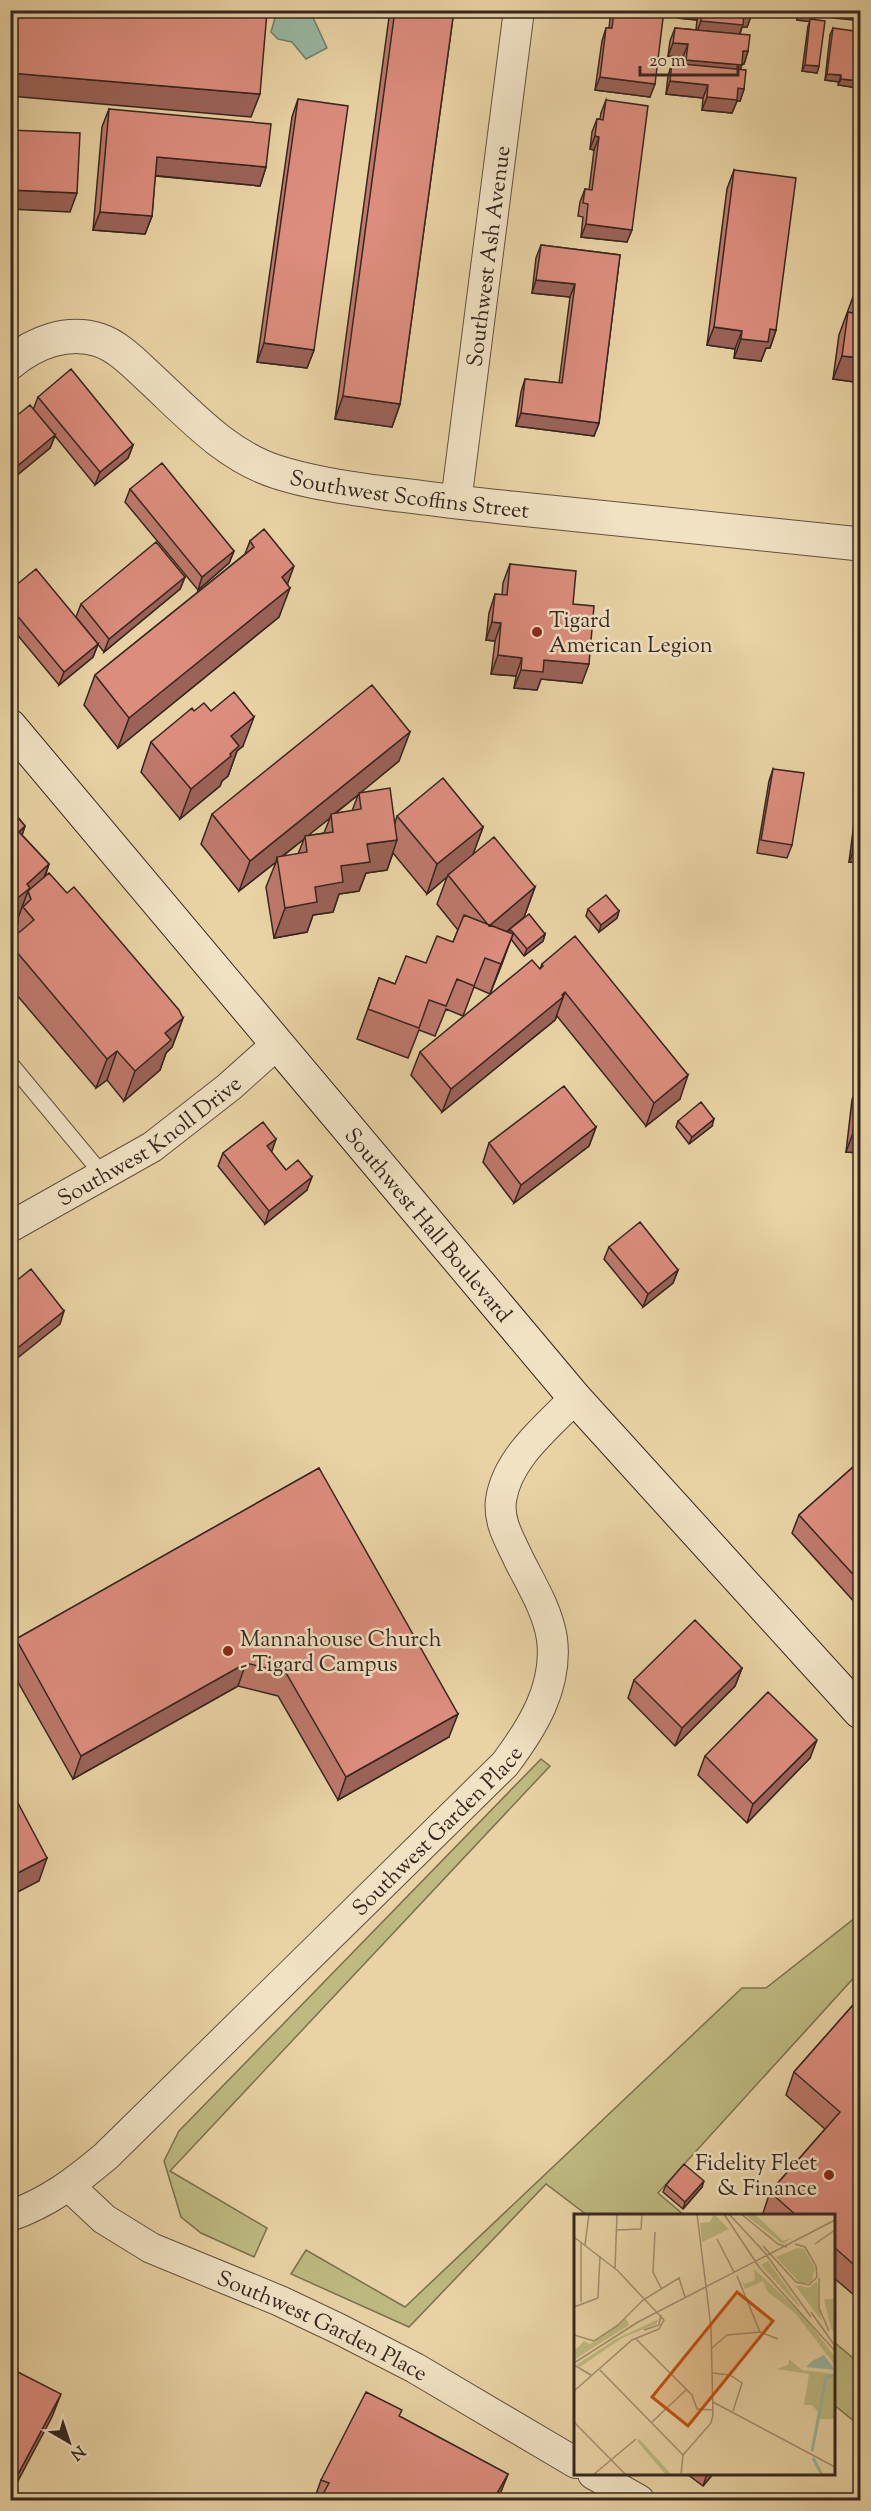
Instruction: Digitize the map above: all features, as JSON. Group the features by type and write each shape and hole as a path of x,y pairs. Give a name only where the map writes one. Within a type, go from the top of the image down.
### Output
{"main road":[{"name":"Southwest Scoffins Street","path":"10,363 34,347 55,338 78,336 101,340 137,366 208,432 254,464 278,473 316,482 456,502 861,544"},
{"name":"Southwest Hall Boulevard","path":"10,726 575,1398 861,1712"}],"street":[{"name":"Southwest Ash Avenue","path":"456,502 519,10"},
{"name":"Southwest Knoll Drive","path":"10,1227 152,1147 229,1087 277,1044"},
{"name":"Southwest Garden Place","path":"10,2216 44,2202 70,2187 134,2130 505,1764 528,1733 544,1701 552,1667 552,1639 544,1611 502,1525 501,1500 510,1472 533,1441 575,1398"},
{"name":"Southwest Garden Place","path":"70,2187 104,2219 151,2248 280,2301 339,2329 415,2368 574,2462"},
{"path":"595,2475 639,2500"}],"lane":[{"path":"10,1063 103,1175"}],"shaded area":[{"path":"277,11 310,11 327,48 306,59 292,42 278,39 271,32"},
{"path":"541,1759 550,1766 170,2171 267,2228 254,2257 201,2233 181,2217 164,2161 179,2131"},
{"path":"860,1914 860,1971 658,2193 683,2214 586,2214 546,2184 409,2327 291,2274 306,2250 405,2307 742,1988 766,1988"},
{"path":"835,2343 860,2364 860,2426 835,2406"}],"building":[{"path":"10,10 245,10 267,12 260,94 10,73"},
{"path":"395,10 454,10 400,404 343,396"},
{"path":"614,10 664,10 655,84 600,77 606,28 612,28"},
{"path":"701,10 753,10 752,14 744,14 743,25 701,21"},
{"path":"800,10 816,10 816,15 799,14"},
{"path":"810,19 825,21 819,66 805,65"},
{"path":"675,28 750,35 748,51 743,51 742,65 686,60 688,44 673,43"},
{"path":"833,28 861,32 860,81 841,79 841,75 827,74"},
{"path":"672,63 746,70 744,89 738,88 737,100 707,97 708,85 670,81"},
{"path":"298,99 348,106 314,350 264,343"},
{"path":"606,100 648,106 632,230 586,224 588,204 583,203 585,189 592,190 599,137 595,136 597,119 603,120"},
{"path":"109,109 271,124 266,167 157,157 152,216 100,212"},
{"path":"10,130 80,133 77,193 10,190"},
{"path":"734,170 796,178 776,330 770,329 768,342 741,339 742,331 714,327"},
{"path":"541,245 620,255 599,423 521,413 525,379 562,383 575,284 536,280"},
{"path":"857,286 861,287 861,358 842,356 848,312 853,313"},
{"path":"71,369 133,445 100,472 38,397"},
{"path":"30,405 55,435 10,472 10,421"},
{"path":"162,463 234,551 202,577 130,489"},
{"path":"264,529 294,566 282,577 290,588 129,718 95,675 254,547 250,541"},
{"path":"156,542 185,577 109,639 81,604"},
{"name":"Tigard American Legion","path":"510,564 576,571 573,604 594,606 589,664 544,660 543,672 521,670 522,658 498,655 501,623 492,622 495,594 507,595"},
{"path":"36,569 98,644 64,672 10,607 10,590"},
{"path":"372,685 410,732 250,861 212,814"},
{"path":"234,692 254,717 231,736 239,746 230,754 231,756 191,789 151,742 192,708 194,711 204,703 211,711"},
{"path":"773,769 804,773 792,845 761,840"},
{"path":"443,778 483,827 437,864 397,816"},
{"path":"390,788 397,840 367,844 370,862 341,866 343,882 315,887 317,902 285,908 277,857 307,852 305,836 333,832 331,814 361,809 359,793"},
{"path":"10,808 25,826 19,832 49,864 27,884 30,888 10,904"},
{"path":"856,816 861,817 861,856 852,855"},
{"path":"494,837 535,887 489,926 448,875"},
{"path":"49,873 67,893 74,887 179,1010 183,1018 165,1033 171,1040 135,1071 117,1051 107,1059 10,944 10,940 34,920 23,907 31,899 28,891"},
{"path":"606,895 619,911 601,925 588,909"},
{"path":"529,914 545,934 527,949 510,929"},
{"path":"464,915 513,934 501,964 485,958 474,986 457,979 446,1006 429,1000 419,1028 368,1009 379,978 395,984 406,956 426,963 437,936 453,942"},
{"path":"575,936 688,1075 654,1103 565,992 563,997 451,1089 420,1052 532,960 540,969 542,964"},
{"path":"858,1082 861,1082 861,1134 853,1133"},
{"path":"564,1086 596,1127 521,1185 489,1143"},
{"path":"701,1102 714,1119 692,1137 678,1121"},
{"path":"263,1122 276,1139 267,1146 286,1170 298,1160 312,1177 269,1211 223,1153"},
{"path":"640,1222 678,1270 648,1294 609,1247"},
{"path":"31,1269 64,1311 10,1354 10,1286"},
{"path":"861,1460 861,1583 799,1515"},
{"path":"319,1468 458,1714 346,1777 286,1673 246,1663 81,1756 16,1639"},
{"path":"695,1620 742,1668 682,1728 634,1680"},
{"path":"768,1692 817,1740 753,1804 705,1756"},
{"path":"10,1788 47,1858 10,1877"},
{"name":"Fidelity Fleet & Finance","path":"861,1996 861,2271 835,2248 835,2214 795,2214 770,2192 840,2112 794,2072"},
{"path":"684,2164 704,2181 685,2202 666,2185"},
{"path":"10,2368 61,2394 10,2489"},
{"path":"366,2392 402,2410 399,2416 508,2474 493,2500 320,2500 329,2483 321,2480"}],"place":[{"name":"Tigard American Legion","path":"537,632"},
{"name":"Mannahouse Church - Tigard Campus","path":"228,1651"},
{"name":"Fidelity Fleet & Finance","path":"829,2175"}]}
